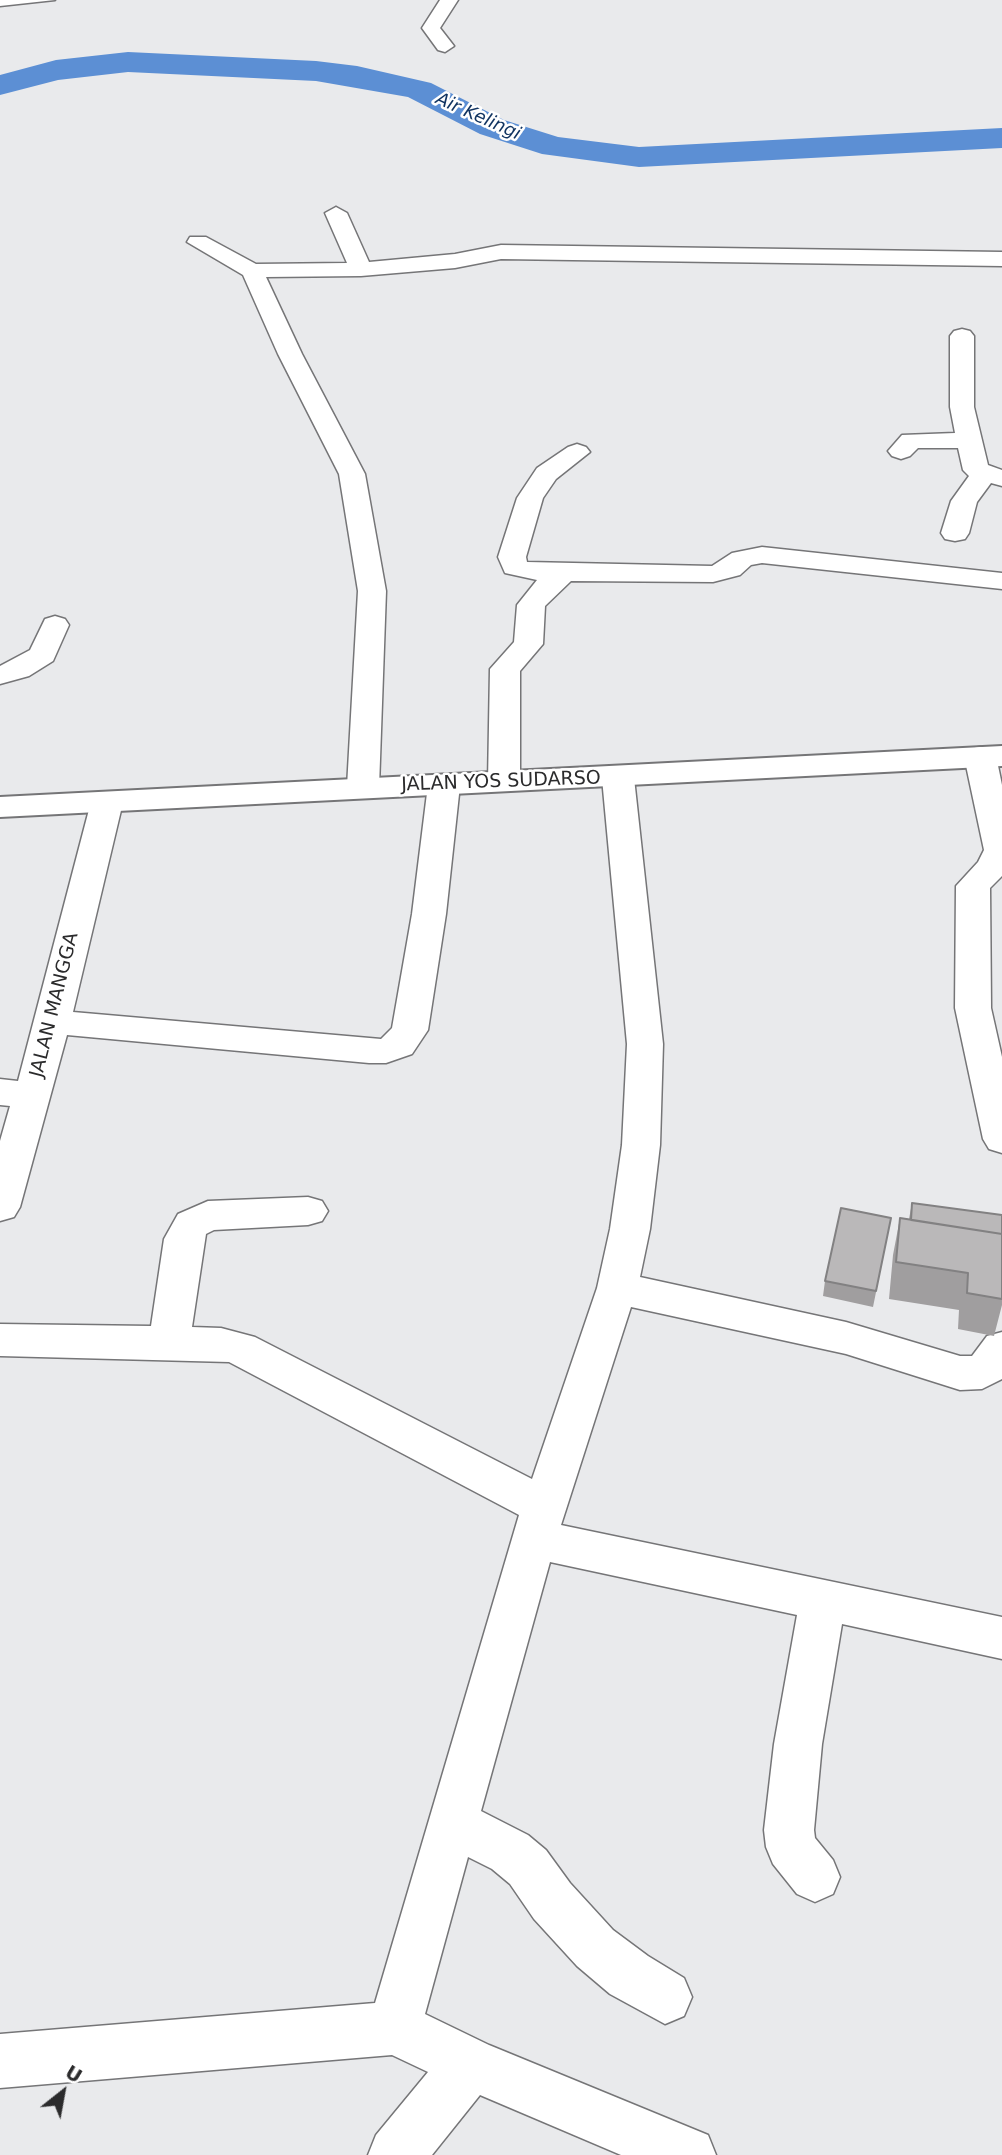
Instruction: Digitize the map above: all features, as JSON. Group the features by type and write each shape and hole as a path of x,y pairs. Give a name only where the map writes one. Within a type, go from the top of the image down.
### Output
{"highway":[{"name":"JALAN YOS SUDARSO","path":"0,807 363,787 618,778 991,756"}],"street":[{"path":"445,46 431,27 449,0"},
{"path":"336,213 361,269"},
{"path":"198,242 252,271 361,269 455,261 501,252 1002,260"},
{"path":"252,271 290,355 352,474 372,591 363,787"},
{"path":"955,533 964,500 993,477 976,470 962,407 962,335"},
{"path":"901,451 911,440 970,441"},
{"path":"577,452 541,479 530,498 511,563 524,571 713,574 730,569 742,559 762,555 1002,580"},
{"path":"503,782 505,669 528,644 531,605 563,573"},
{"path":"0,675 19,670 43,655 55,625"},
{"path":"991,756 1000,850 992,867 973,886 1002,1139"},
{"path":"394,2028 540,1523 617,1288 630,1229 642,1145 645,1044 618,778"},
{"path":"53,1021 369,1051 386,1051 398,1045 410,1030 429,914 444,785"},
{"name":"JALAN MANGGA","path":"0,1208 16,1094 53,1021 107,802"},
{"path":"169,1343 184,1239 192,1224 208,1216 308,1211"},
{"path":"617,1288 846,1338 960,1373 982,1372 998,1357 1002,1348"},
{"path":"0,1340 221,1344 258,1356 540,1523 823,1601 1002,1638"},
{"path":"815,1877 791,1847 789,1818 798,1744 823,1601"},
{"path":"454,1822 510,1852 528,1867 552,1901 595,1948 629,1975 665,1997"},
{"path":"0,2061 394,2028 470,2064 688,2155"},
{"path":"396,2155 470,2064"}],"lane":[{"path":"0,3 51,0"}],"building":[{"path":"912,1203 1002,1215 1002,1234 911,1220"},
{"path":"841,1208 891,1218 876,1291 825,1281"},
{"path":"900,1218 1002,1234 1002,1299 967,1293 968,1273 896,1262"}],"waterway":[{"name":"Air Kelingi","path":"0,85 56,70 128,62 316,71 357,76 419,90 492,127 554,147 639,157 1002,138"}]}
